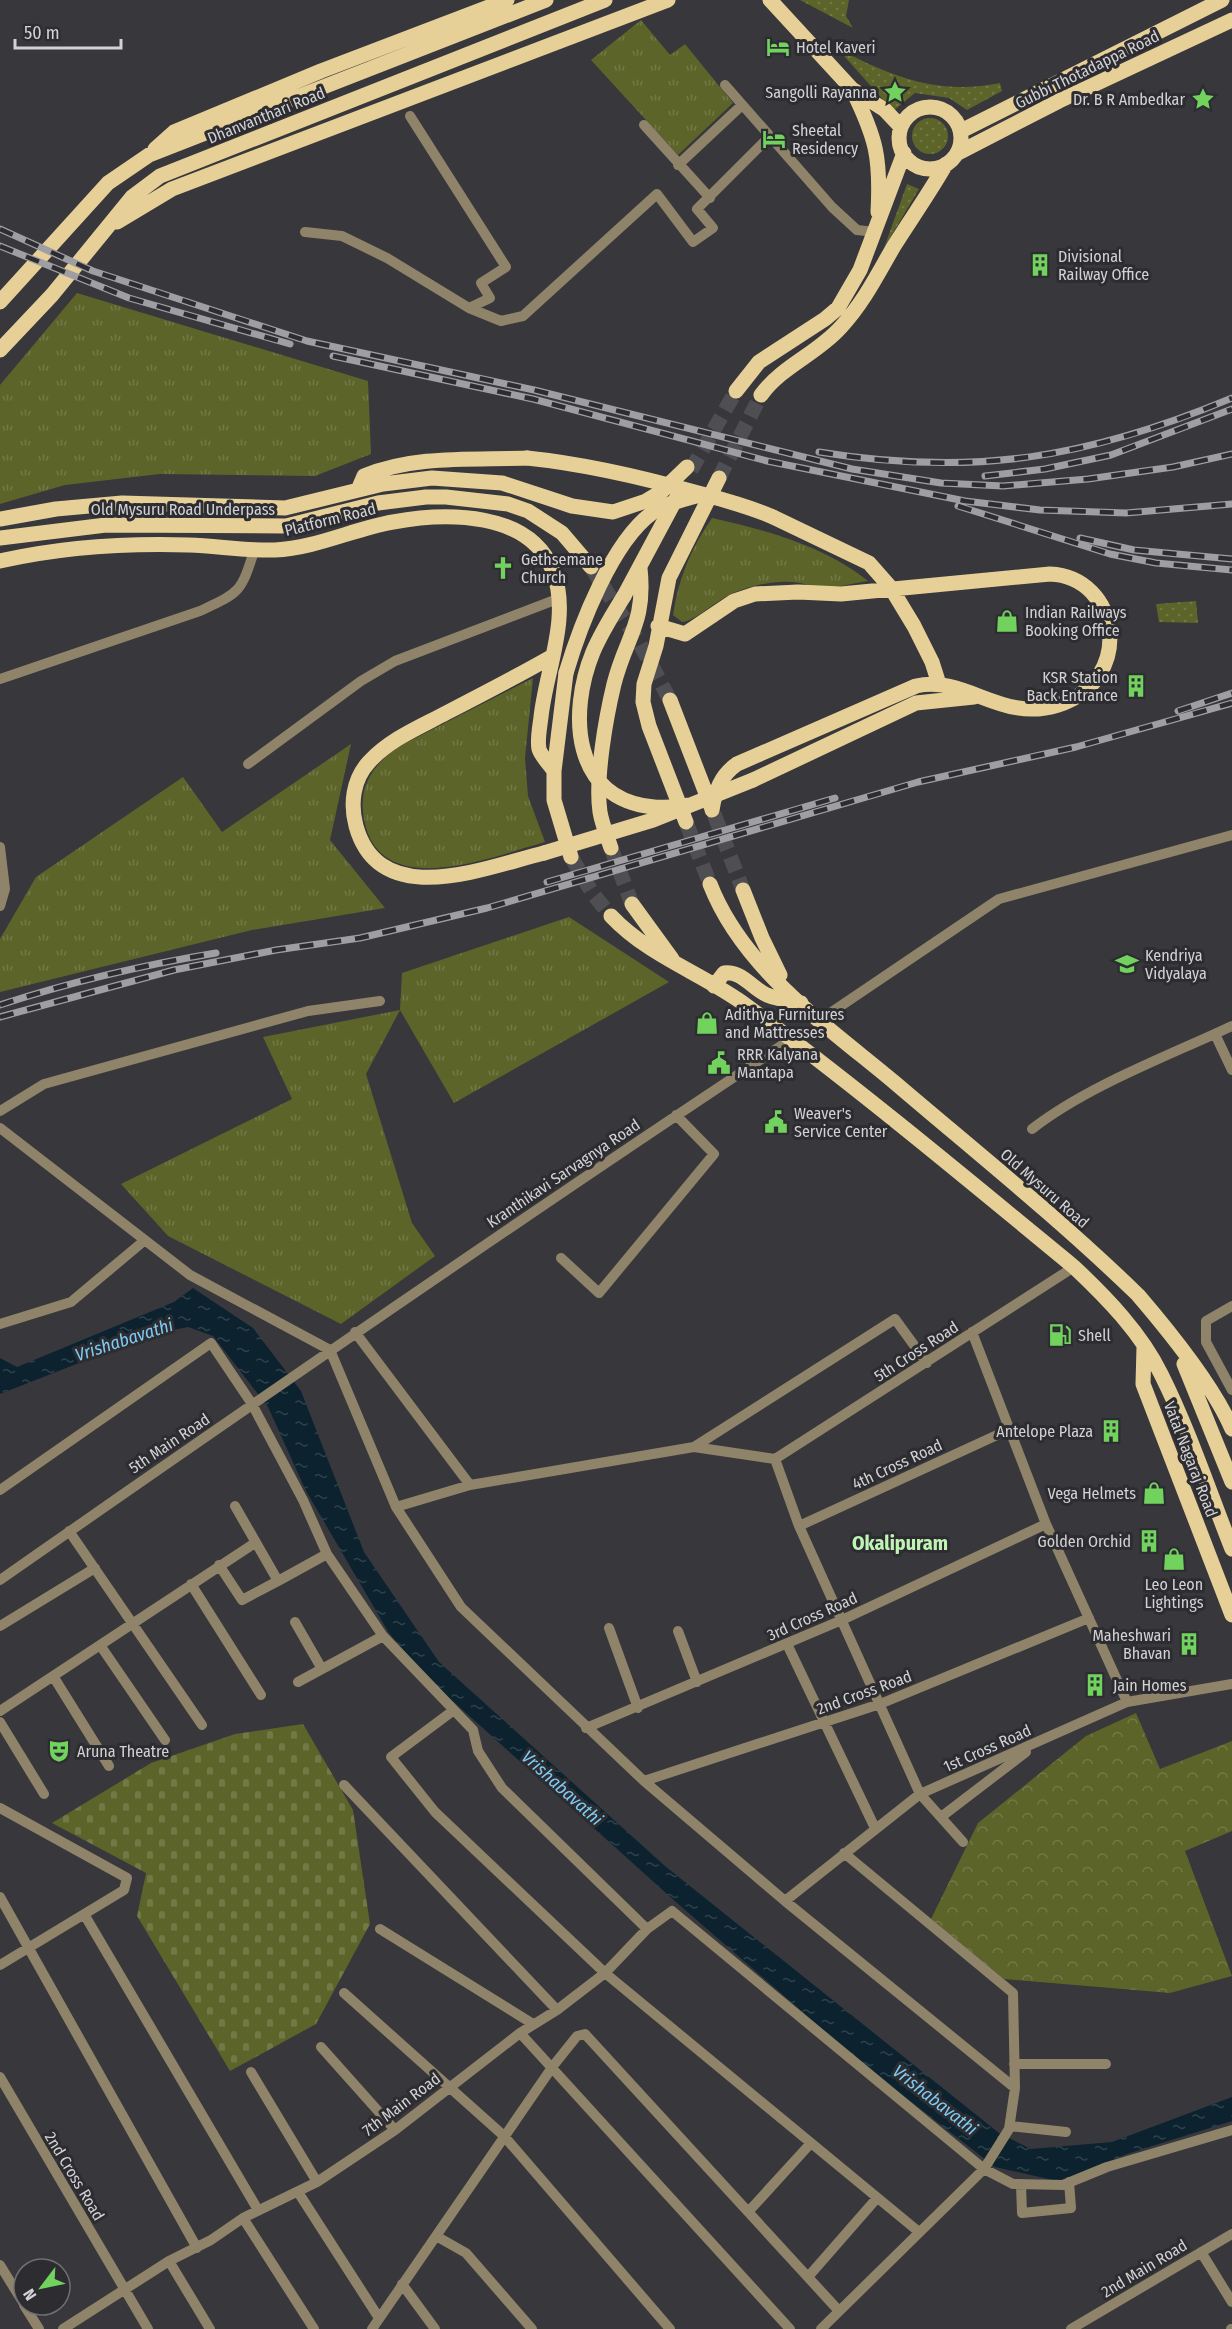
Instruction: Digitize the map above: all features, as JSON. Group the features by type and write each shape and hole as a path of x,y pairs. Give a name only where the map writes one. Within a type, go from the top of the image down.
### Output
{"main road":[{"path":"149,155 174,132 321,71 507,0"},
{"name":"Dhanvanthari Road","path":"0,302 108,183 149,155 546,0"},
{"name":"Dhanvanthari Road","path":"0,350 52,295 132,197 160,176 605,0"},
{"path":"104,230 172,189 668,0"},
{"path":"770,0 852,89 885,110 901,127"},
{"name":"Gubbi Thotadappa Road","path":"961,131 1222,0"},
{"name":"Gubbi Thotadappa Road","path":"958,153 1059,101 1232,20"},
{"path":"852,89 870,125 879,158 876,228"},
{"path":"760,395 782,372 839,330 872,288 896,244 946,164 958,153 961,131 945,111 935,107 915,111 901,127 899,135 904,153 910,161 927,169 946,164"},
{"path":"735,391 759,362 818,325 838,308 860,270 904,153"},
{"path":"358,489 364,476 384,468 426,461 527,458 606,468 750,506 869,563 891,588 932,662 939,684"},
{"path":"0,519 56,508 122,503 285,508 358,489 432,478 476,479 519,487 572,506 613,512 646,501 689,469 640,568 599,639 587,670 581,697 579,729 585,760 594,774 617,796 652,807 691,805"},
{"path":"686,822 650,726 643,702 644,684 669,578 719,478"},
{"path":"571,857 554,800 554,771 566,673 578,637 616,555 631,532 654,512 682,499 702,494"},
{"name":"Old Mysuru Road Underpass","path":"0,538 106,525 234,528 286,526 395,500 446,497 508,504 528,511 562,533 591,567"},
{"name":"Platform Road","path":"0,561 46,551 92,547 189,545 254,551 284,549 316,543 401,520 421,518 471,518 514,530 537,544 553,569 560,597 558,628 544,691 539,749 554,771"},
{"path":"611,848 600,814 598,789 614,683 640,613 643,592 640,568"},
{"path":"658,626 685,634 734,601 755,594 798,592 841,594 1050,574 1073,578 1095,598 1106,617 1111,646 1106,667 1084,693 1061,704 1024,710 939,684 922,685 899,692 737,764 727,772 716,792 713,812 670,700"},
{"path":"551,657 390,744 362,772 352,801 358,831 378,862 393,872 410,877 449,876 544,853 653,820 753,780 916,703 977,697"},
{"path":"710,884 727,921 738,938 801,1004"},
{"path":"743,890 769,955 801,1004"},
{"path":"632,904 643,924 680,968"},
{"path":"611,916 643,945 742,1002 878,1104 1074,1267 1102,1294 1144,1347 1166,1385 1232,1549"},
{"path":"714,986 724,973 732,972 744,978 764,994 801,1004"},
{"name":"Old Mysuru Road","path":"801,1004 1117,1274 1138,1295 1174,1339 1215,1399 1232,1429"},
{"path":"1174,1339 1232,1482"},
{"name":"Vatal Nagaraj Road","path":"1144,1347 1143,1384 1232,1615"}],"street":[{"path":"725,85 832,207 857,230 876,228"},
{"path":"678,165 742,105"},
{"path":"410,116 506,267 481,283 490,298 470,308"},
{"path":"644,125 710,198"},
{"path":"305,232 342,236 387,258 470,308 501,321 523,316 657,194 693,242 712,228 697,209 769,137"},
{"path":"0,679 200,611 226,599 239,590 243,584 254,551"},
{"path":"248,764 361,681 395,662 560,597"},
{"path":"820,1020 999,899 1232,835"},
{"path":"0,847 5,890 0,906"},
{"path":"0,1111 44,1084 308,1011 380,1001"},
{"path":"1032,1129 1046,1118 1100,1089 1232,1026"},
{"path":"1215,1034 1232,1070"},
{"name":"Kranthikavi Sarvagnya Road","path":"355,1332 790,1040"},
{"path":"561,1258 599,1293 714,1154 676,1115"},
{"path":"0,1128 190,1275 330,1350 396,1507 461,1607 644,1781 785,1901 1015,2088"},
{"path":"0,1324 70,1302 145,1240"},
{"name":"5th Cross Road","path":"775,1459 1074,1267"},
{"path":"1232,1306 1206,1321 1206,1342 1232,1390"},
{"path":"694,1448 895,1318 927,1363"},
{"path":"355,1332 470,1485"},
{"name":"5th Main Road","path":"0,1580 355,1332"},
{"path":"972,1332 1046,1524 1127,1702"},
{"path":"0,1490 210,1343 252,1404 303,1500 327,1554 383,1636 473,1730 478,1751 502,1788 647,1929"},
{"name":"4th Cross Road","path":"799,1526 1008,1430"},
{"path":"396,1507 470,1485 694,1448 775,1459 799,1526 920,1794 963,1842"},
{"path":"235,1506 278,1581"},
{"name":"3rd Cross Road","path":"586,1728 842,1620 1046,1524"},
{"path":"69,1531 202,1725"},
{"path":"0,1711 255,1543"},
{"path":"219,1565 242,1600 327,1554"},
{"path":"0,1626 95,1568"},
{"path":"191,1584 261,1695"},
{"name":"2nd Cross Road","path":"644,1781 880,1704 1089,1618"},
{"path":"295,1622 322,1669"},
{"path":"609,1628 638,1708"},
{"path":"678,1631 697,1682"},
{"path":"298,1682 383,1636"},
{"path":"787,1644 826,1721 875,1828"},
{"path":"100,1645 165,1740"},
{"path":"53,1676 109,1766"},
{"name":"1st Cross Road","path":"785,1901 920,1794 1127,1702 1232,1684"},
{"path":"454,1710 391,1757 435,1812 605,1973 919,2232"},
{"path":"0,1722 44,1794"},
{"path":"941,1818 1040,1741"},
{"path":"344,1785 557,2010"},
{"path":"0,1808 127,1878 124,1890 0,1965"},
{"path":"821,2329 985,2168 1009,2128 1015,2088 1013,1993 844,1853"},
{"path":"0,1897 30,1947 196,2248"},
{"name":"7th Main Road","path":"63,2329 169,2261 196,2248 243,2218 317,2182 395,2130 520,2033 557,2010 605,1973 647,1929 672,1911 985,2168"},
{"path":"84,1914 258,2210"},
{"path":"380,1929 533,2024"},
{"path":"344,1993 504,2136 670,2329"},
{"path":"520,2033 553,2066 790,2329"},
{"path":"372,2329 553,2066 577,2036 585,2034 839,2311"},
{"path":"321,2047 395,2130"},
{"path":"1014,2064 1106,2064"},
{"path":"251,2072 317,2182"},
{"name":"2nd Cross Road","path":"0,2077 125,2289"},
{"path":"1009,2128 1066,2132"},
{"path":"985,2168 1013,2184 1062,2185 1107,2167 1232,2130"},
{"path":"749,2211 811,2143"},
{"path":"1022,2184 1022,2213 1071,2208 1070,2182"},
{"path":"298,2192 379,2318"},
{"path":"808,2277 877,2198"},
{"path":"243,2218 314,2329"},
{"name":"2nd Main Road","path":"1071,2329 1232,2234"},
{"path":"436,2236 466,2253 532,2329"},
{"path":"1201,2252 1232,2302"},
{"path":"169,2261 210,2329"},
{"path":"0,2265 12,2285"},
{"path":"402,2284 435,2329"},
{"path":"125,2289 148,2329"}],"green space":[{"path":"800,0 849,0 846,16 853,28"},
{"path":"641,20 670,55 685,44 733,103 678,155 591,60"},
{"path":"837,48 876,67 915,81 956,87 1000,83 1002,91 967,110 949,98 915,93 893,111"},
{"path":"930,118 943,123 948,136 943,149 930,154 917,149 912,136 917,123"},
{"path":"907,184 919,189 884,248"},
{"path":"77,293 368,381 371,454 315,476 160,474 65,485 0,504 0,385"},
{"path":"712,518 774,534 814,549 833,558 868,581 824,588 792,582 757,585 733,593 693,618 682,622 673,615 678,589 692,552"},
{"path":"1196,601 1198,623 1159,622 1156,604"},
{"path":"533,678 525,758 528,796 545,842 466,864 437,868 411,867 388,858 371,841 363,812 364,791 376,767 398,747"},
{"path":"351,744 330,840 385,908 252,930 0,992 0,939 36,877 183,777 222,832"},
{"path":"569,917 669,982 454,1103 400,1010 402,973"},
{"path":"400,1010 366,1074 412,1223 435,1256 341,1324 168,1236 121,1184 292,1099 263,1037"},
{"path":"1136,1713 1160,1769 1232,1741 1232,1831 1185,1851 1232,1976 1170,1993 1004,1979 931,1919 978,1823 1086,1736"},
{"path":"303,1724 353,1810 370,1924 316,2024 230,2071 137,1916 146,1873 52,1823 151,1763 235,1734"}],"water":[{"name":"Vrishabavathi","path":"193,1288 253,1328 301,1391 364,1552 439,1662 665,1866 999,2133 1031,2149 1112,2142 1232,2097 1232,2121 1127,2154 1062,2182 995,2167 859,2061 677,1903 425,1676 389,1633 306,1491 268,1407 213,1336 188,1327 153,1334 0,1394 0,1358 17,1367 174,1302"}],"tunnel":[{"path":"691,470 736,391"},
{"path":"719,478 761,395"},
{"path":"591,567 639,642 670,700"},
{"path":"714,814 743,890"},
{"path":"686,822 710,884"},
{"path":"611,848 632,904"},
{"path":"571,857 593,894 611,916"}],"railway":[{"path":"0,229 93,271 307,341 534,390 852,469 941,483 1003,486 1088,479 1173,467 1232,454"},
{"path":"0,246 129,298 290,344"},
{"path":"333,356 533,399 767,461 965,501 1040,510 1126,513 1232,504"},
{"path":"819,452 929,463 980,462 1030,457 1079,448 1129,435 1179,419 1232,398"},
{"path":"985,476 1045,469 1111,455 1232,409"},
{"path":"958,506 1110,554 1156,563 1232,570"},
{"path":"1080,538 1134,550 1232,559"},
{"path":"1178,711 1232,693"},
{"path":"0,1017 174,970 276,950 360,938 487,908 918,782 1076,747 1232,703"},
{"path":"547,882 835,798"},
{"path":"0,1005 107,975 216,953"}],"place":[{"name":"Hotel Kaveri","path":"778,47"},
{"name":"Sangolli Rayanna","path":"895,92"},
{"name":"Dr. B R Ambedkar","path":"1203,99"},
{"name":"Sheetal Residency","path":"774,139"},
{"name":"Divisional Railway Office","path":"1040,265"},
{"name":"Gethsemane Church","path":"503,568"},
{"name":"Indian Railways Booking Office","path":"1007,621"},
{"name":"KSR Station Back Entrance","path":"1136,686"},
{"name":"Kendriya Vidyalaya","path":"1127,964"},
{"name":"Adithya Furnitures and Mattresses","path":"707,1023"},
{"name":"RRR Kalyana Mantapa","path":"719,1063"},
{"name":"Weaver's Service Center","path":"776,1122"},
{"name":"Shell","path":"1060,1335"},
{"name":"Antelope Plaza","path":"1111,1431"},
{"name":"Vega Helmets","path":"1154,1493"},
{"name":"Golden Orchid","path":"1149,1541"},
{"name":"Leo Leon Lightings","path":"1174,1559"},
{"name":"Maheshwari Bhavan","path":"1189,1644"},
{"name":"Jain Homes","path":"1095,1685"},
{"name":"Aruna Theatre","path":"59,1751"}],"district":[{"name":"Okalipuram","path":"900,1543"}]}
